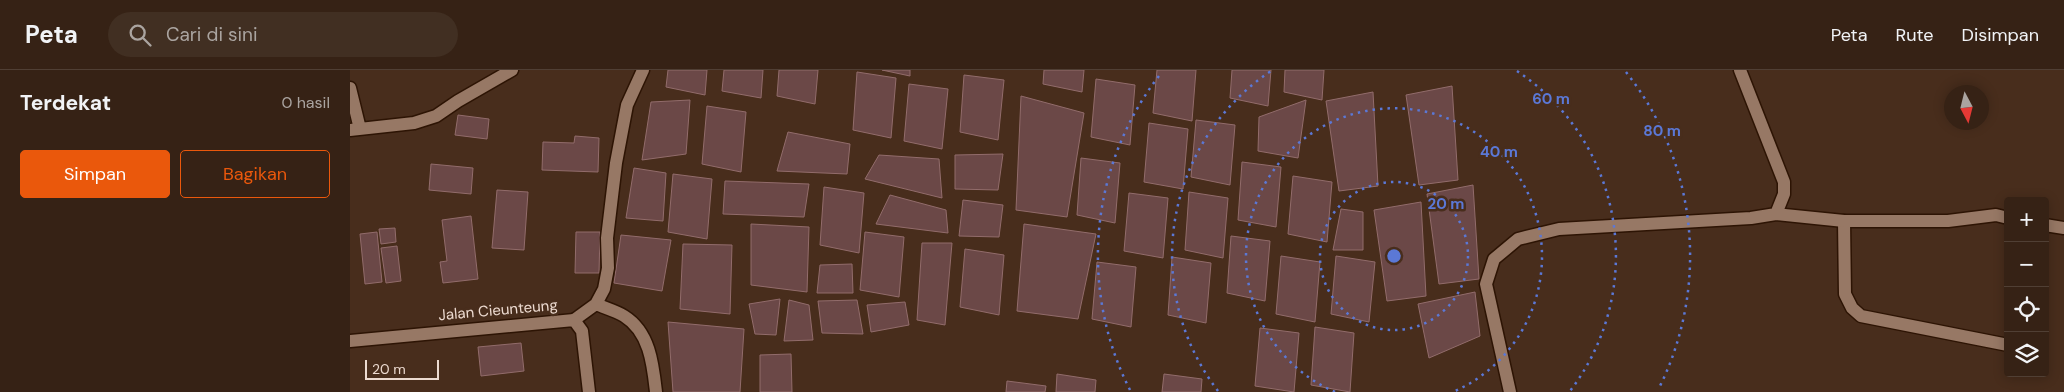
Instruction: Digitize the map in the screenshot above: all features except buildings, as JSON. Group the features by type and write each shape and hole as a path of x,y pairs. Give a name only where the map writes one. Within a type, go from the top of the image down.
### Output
{"street":[{"path":"350,88 355,129 414,123 436,116 501,74 512,70"},
{"path":"574,320 596,304 604,290 608,268 607,238 616,163 627,105 643,70"},
{"path":"1740,70 1784,182 1784,194 1776,214"},
{"path":"1510,392 1486,284 1494,259 1518,239 1559,229 1751,218 1776,214 1844,221 1948,220 1996,216 2004,217"},
{"path":"1844,221 1845,294 1852,308 1861,316 2004,343"},
{"path":"2049,226 2064,228"},
{"path":"596,304 625,316 641,332 649,349 656,392"},
{"name":"Jalan Cieunteung","path":"350,341 574,320 582,331 589,392"}]}
